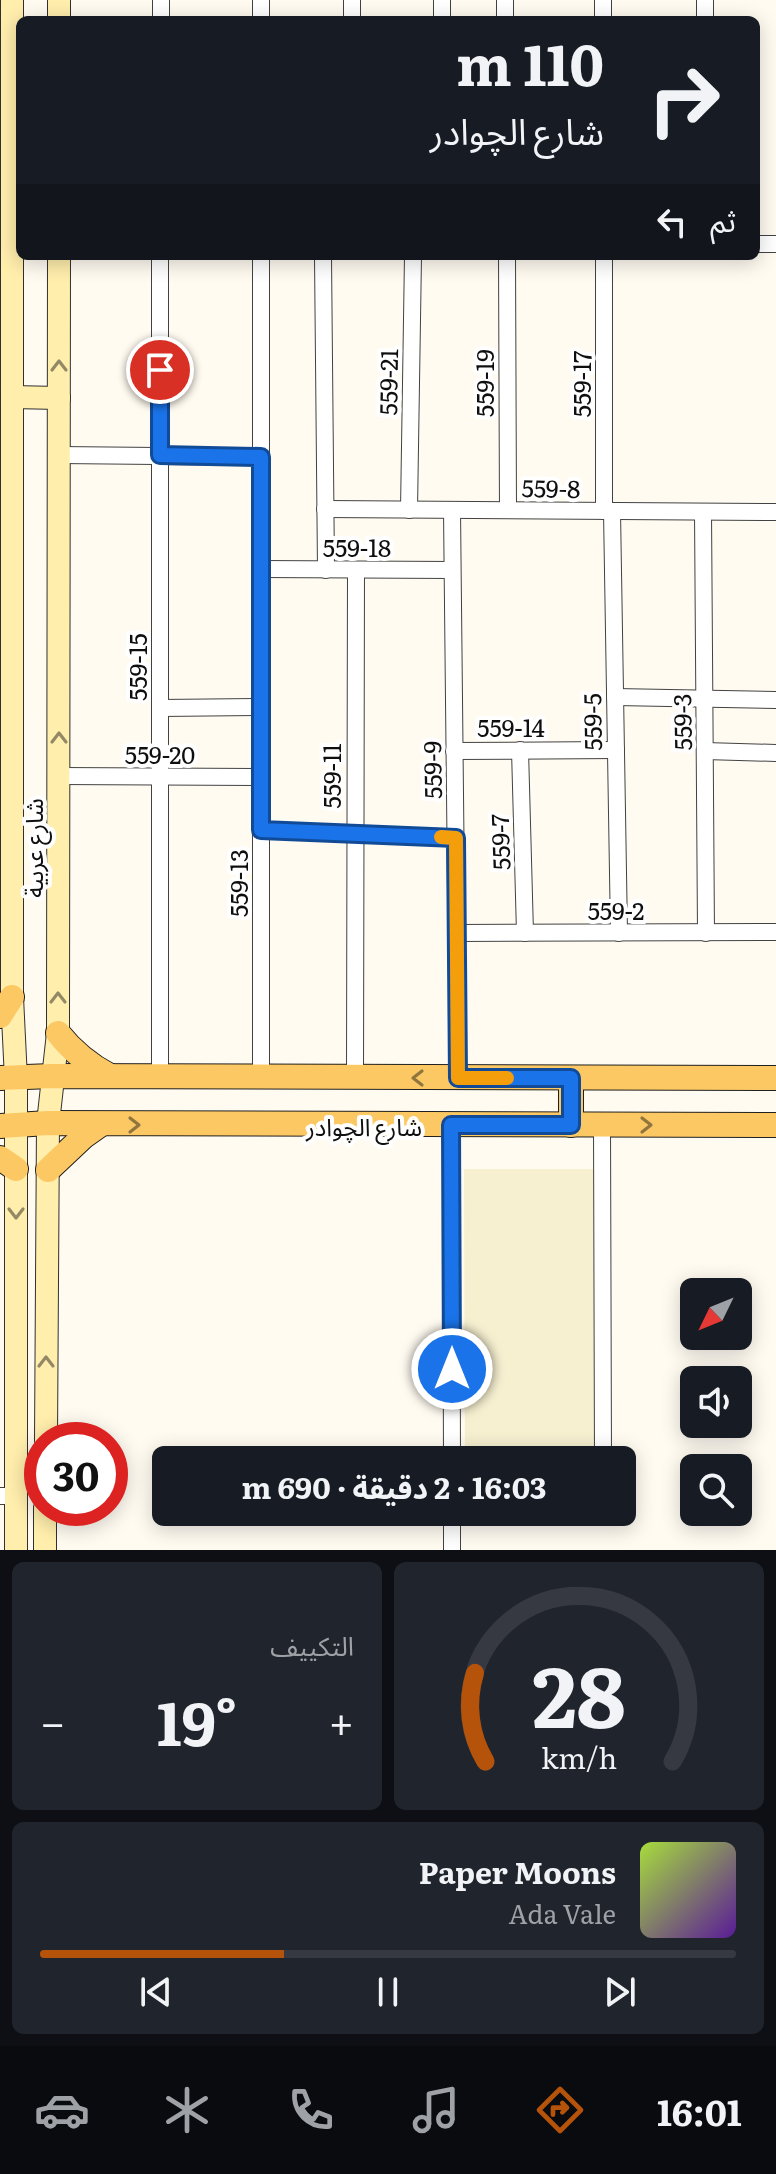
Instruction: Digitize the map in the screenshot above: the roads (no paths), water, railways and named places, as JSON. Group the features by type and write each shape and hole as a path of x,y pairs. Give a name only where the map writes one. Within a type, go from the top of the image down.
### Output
{"main road":[{"name":"شارع عربية","path":"12,0 6,242 12,397 6,512 6,1007 8,1496 16,1550"},
{"name":"شارع عربية","path":"46,1422 48,1123 58,1033 59,260"},
{"path":"12,397 59,398"},
{"path":"58,1033 71,1050 92,1067 113,1077"},
{"name":"شارع الچوادر","path":"8,1078 776,1078"},
{"path":"571,1078 571,1125"},
{"name":"شارع الچوادر","path":"8,1126 48,1123 776,1125"},
{"path":"48,1170 100,1125"},
{"path":"45,1526 45,1550"}],"street":[{"name":"559-15","path":"160,260 160,1077"},
{"name":"559-13","path":"261,260 261,1077"},
{"path":"323,260 326,570"},
{"name":"559-21","path":"409,510 413,260"},
{"name":"559-19","path":"507,260 508,510"},
{"name":"559-17","path":"604,260 608,511"},
{"path":"59,455 261,457"},
{"name":"559-8","path":"325,509 776,512"},
{"name":"559-9","path":"452,510 458,1078"},
{"name":"559-5","path":"608,511 619,933"},
{"name":"559-3","path":"703,512 706,933"},
{"name":"559-18","path":"261,569 452,570"},
{"name":"559-11","path":"355,1077 356,570"},
{"path":"615,697 776,700"},
{"path":"160,708 261,707"},
{"name":"559-7","path":"520,750 525,933"},
{"name":"559-14","path":"454,751 616,750"},
{"path":"705,751 776,753"},
{"name":"559-20","path":"59,776 261,777"},
{"path":"261,830 456,838"},
{"name":"559-2","path":"457,933 776,932"},
{"path":"451,1125 452,1446"},
{"path":"602,1125 603,1446"},
{"path":"452,1526 452,1550"}]}
